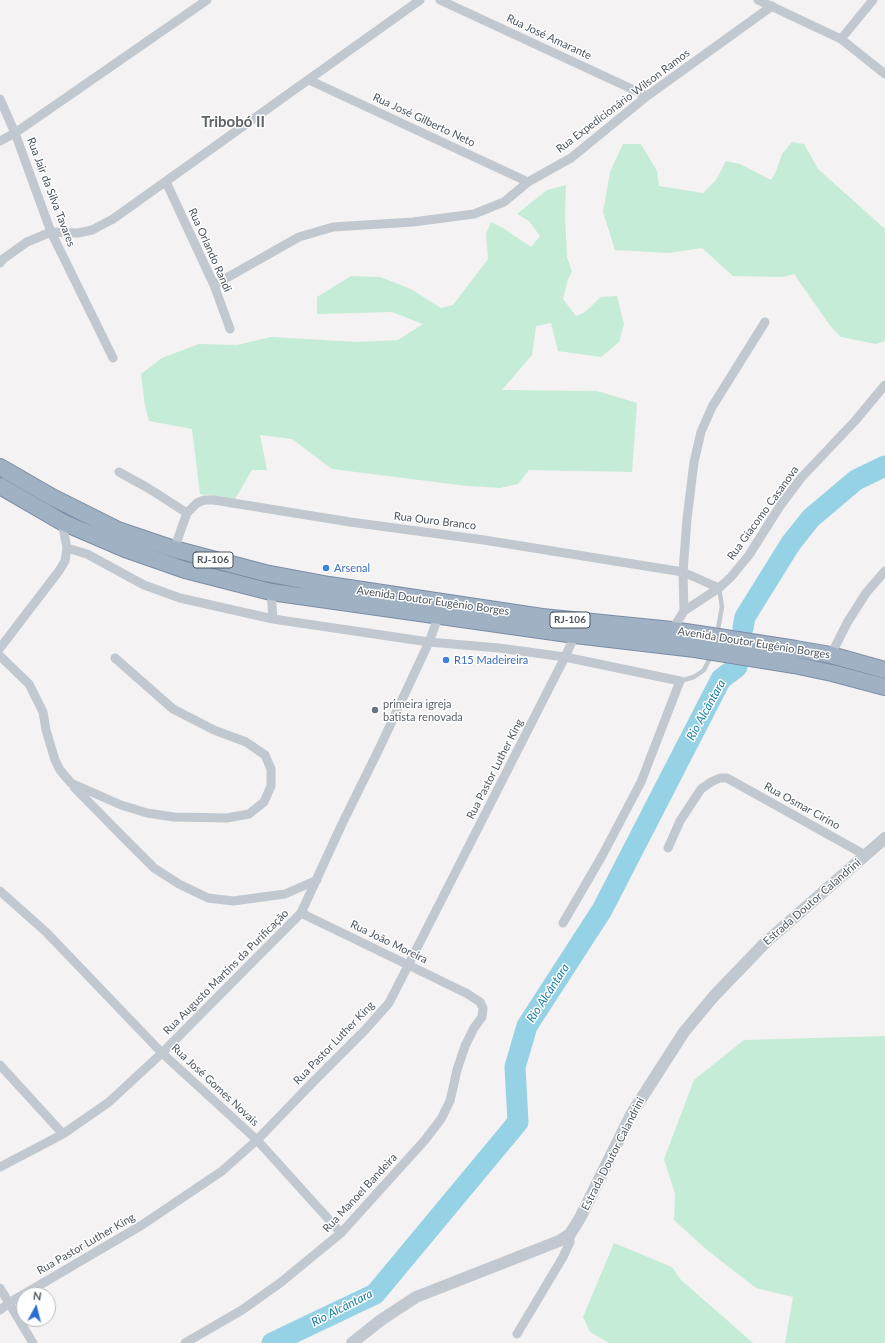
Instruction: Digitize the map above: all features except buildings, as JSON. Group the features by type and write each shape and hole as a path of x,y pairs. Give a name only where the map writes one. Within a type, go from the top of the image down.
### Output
{"highway":[{"name":"Avenida Doutor Eugênio Borges","path":"0,468 52,497 118,530 174,549 265,573 329,585 542,617 672,630 697,642 832,673 885,687"},
{"name":"Avenida Doutor Eugênio Borges","path":"0,486 62,522 125,549 185,570 271,592 575,635 796,649 831,655 885,670"}],"street":[{"path":"0,141 15,133 207,0"},
{"path":"0,263 3,259 27,242 51,232 78,233 92,230 113,219 420,0"},
{"name":"Rua José Amarante","path":"440,0 647,96"},
{"path":"758,0 841,39 885,74"},
{"path":"841,39 873,0"},
{"name":"Rua Expedicionário Wilson Ramos","path":"214,285 299,237 333,227 414,222 474,214 504,202 528,182 570,158 647,96 772,6"},
{"name":"Rua José Gilberto Neto","path":"309,80 528,182"},
{"name":"Rua Jair da Silva Tavares","path":"0,99 15,133 51,232 113,358"},
{"name":"Rua Orlando Randi","path":"166,182 214,285 230,329"},
{"path":"684,612 683,572 687,519 694,462 701,432 712,407 765,322"},
{"name":"Rua Giacomo Casanova","path":"672,630 684,612 719,588 731,577 749,555 780,506 801,478 855,421 885,385"},
{"path":"119,472 188,512 174,549"},
{"name":"Rua Ouro Branco","path":"188,512 197,503 204,500 214,500 350,522 484,540 683,572 719,588"},
{"path":"0,648 60,572 65,560 67,548 62,522"},
{"path":"67,548 87,554 144,585 180,598 273,619 429,642 499,648 565,657 680,681 641,782 602,856 563,923"},
{"path":"831,655 846,623 866,593 885,571"},
{"path":"271,592 273,619"},
{"name":"Rua Augusto Martins da Purificação","path":"0,1167 63,1134 109,1102 162,1053 301,913 342,824 380,748 429,642 439,615"},
{"name":"Rua Pastor Luther King","path":"0,1310 9,1303 142,1225 222,1171 257,1140 366,1030 389,1003 575,635"},
{"path":"0,656 29,684 43,712 46,730 55,760 60,770 154,868 179,884 208,898 233,901 285,894 317,880"},
{"path":"71,783 121,805 147,813 196,819 227,818 249,814 264,802 271,786 271,769 265,755 246,742 214,730 173,709 115,658"},
{"name":"Rua Osmar Cirino","path":"668,848 680,821 701,789 710,782 720,778 727,778 865,855"},
{"name":"Estrada Doutor Calandrini","path":"517,1334 563,1257 570,1242 570,1234 580,1218 632,1113 684,1032 714,996 766,942 885,838"},
{"name":"Rua José Gomes Novais","path":"0,891 46,932 162,1053 257,1140 341,1233"},
{"name":"Rua João Moreira","path":"301,913 466,993 480,1002 483,1008 482,1017 474,1028 465,1046 457,1070"},
{"path":"0,1065 63,1134"},
{"name":"Rua Manoel Bandeira","path":"185,1343 242,1310 280,1283 341,1233 425,1140 441,1119 450,1101 457,1070"},
{"path":"352,1343 381,1320 416,1297 559,1241 570,1234"},
{"path":"0,1288 33,1343"}],"lane":[{"path":"715,642 722,607 719,588"},
{"path":"680,681 694,677 704,670 713,648"}],"green space":[{"path":"792,142 804,144 818,169 885,229 885,341 876,344 841,337 831,327 794,274 783,277 733,276 702,248 668,253 615,250 603,212 610,172 623,144 641,144 657,171 659,186 703,193 716,180 726,161 740,164 771,180 775,174 782,154"},
{"path":"566,185 565,217 567,257 572,272 568,279 563,299 576,316 585,312 601,297 617,296 624,324 619,342 601,357 558,351 551,323 536,326 532,355 502,390 597,391 637,403 632,472 529,470 518,484 500,488 467,486 332,469 292,439 260,435 267,470 252,470 235,499 200,494 192,429 149,421 145,406 141,374 162,358 199,344 237,345 271,337 358,342 398,340 423,324 392,312 317,314 317,297 351,276 380,277 411,289 441,308 453,305 488,259 486,234 491,222 503,228 531,247 540,236 529,221 517,214 547,190"},
{"path":"885,1036 885,1343 785,1343 793,1297 756,1288 707,1250 674,1220 675,1194 664,1159 694,1080 744,1040"},
{"path":"614,1243 672,1267 681,1280 753,1343 609,1343 590,1332 583,1317"}],"waterway":[{"name":"Rio Alcântara","path":"743,628 745,617 791,543 811,518 856,480 885,466"},
{"name":"Rio Alcântara","path":"272,1343 375,1294 518,1122 515,1067 527,1026 602,910 721,679 737,667"}],"place":[{"name":"Arsenal","path":"326,568"},
{"name":"R15 Madeireira","path":"446,660"},
{"name":"primeira igreja batista renovada","path":"375,710"}],"district":[{"name":"Tribobó II","path":"233,122"}]}
